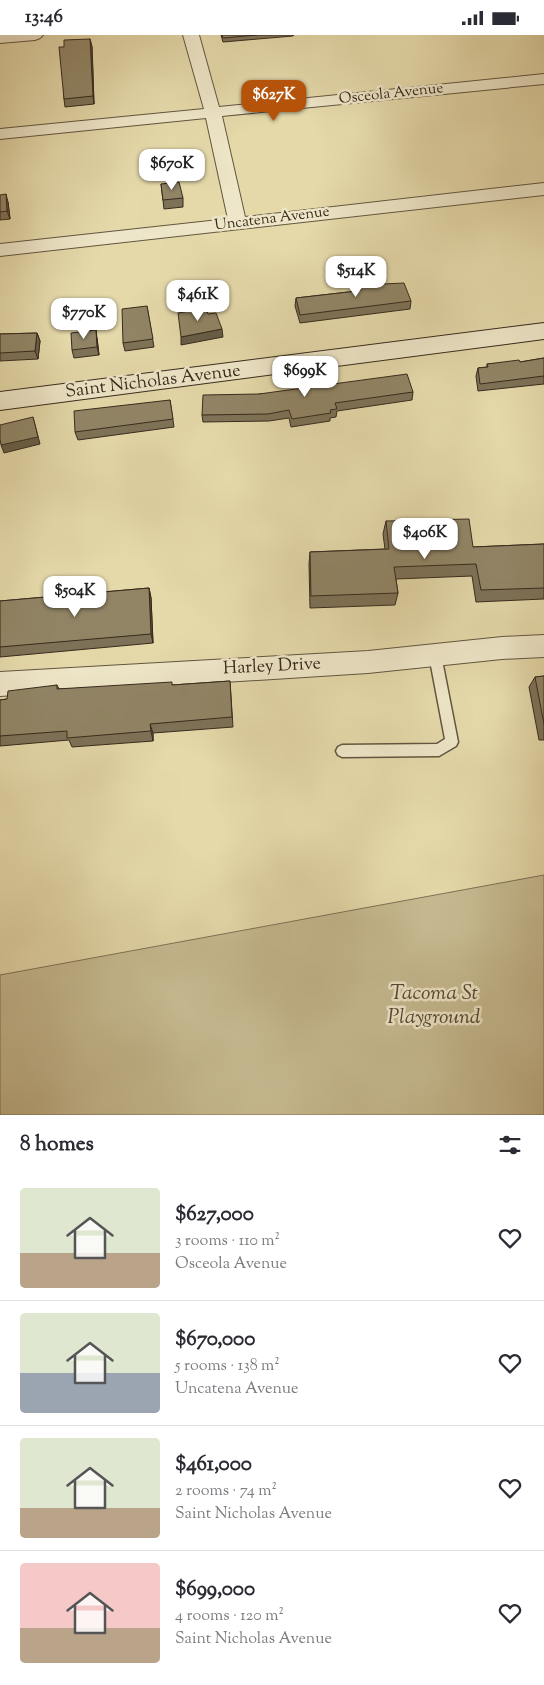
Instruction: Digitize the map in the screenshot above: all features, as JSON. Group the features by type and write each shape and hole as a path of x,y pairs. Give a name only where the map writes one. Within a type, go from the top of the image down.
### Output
{"street":[{"path":"0,38 35,35"},
{"path":"191,35 213,113 238,223"},
{"name":"Osceola Avenue","path":"0,134 544,79"},
{"name":"Uncatena Avenue","path":"0,250 544,189"},
{"name":"Saint Nicholas Avenue","path":"0,401 544,331"},
{"name":"Harley Drive","path":"0,684 368,662 544,646"}],"lane":[{"path":"342,751 439,749 452,743 435,655"}],"green space":[{"name":"Tacoma St Playground","path":"544,875 544,1115 0,1115 0,975"}],"building":[{"path":"222,35 257,35 223,38"},
{"path":"90,39 93,96 64,99 59,47 64,47 64,40"},
{"path":"179,182 183,198 163,200 161,184"},
{"path":"6,194 7,211 0,212 0,195"},
{"path":"379,278 382,284 404,283 411,301 300,315 296,298 357,291 361,290 357,281"},
{"path":"147,306 153,339 123,343 122,309"},
{"path":"206,308 208,314 216,313 222,329 181,337 178,313"},
{"path":"96,330 97,347 72,350 71,333"},
{"path":"37,333 35,351 0,353 0,334"},
{"path":"544,358 544,376 480,384 478,368 488,367 487,364"},
{"path":"407,374 413,392 335,403 337,409 330,410 331,413 292,419 289,410 268,414 202,415 203,395 259,394"},
{"path":"170,400 173,419 75,432 74,411"},
{"path":"33,417 38,437 1,445 0,425"},
{"path":"469,519 473,547 544,544 544,588 481,590 476,564 394,567 398,593 311,596 310,552 389,549 386,521"},
{"path":"149,588 151,634 0,647 0,601"},
{"path":"544,676 544,724 535,677"},
{"path":"230,681 232,717 150,724 151,731 67,738 67,731 0,736 0,700 7,699 8,691 57,685 57,689 172,682 172,685"}]}
